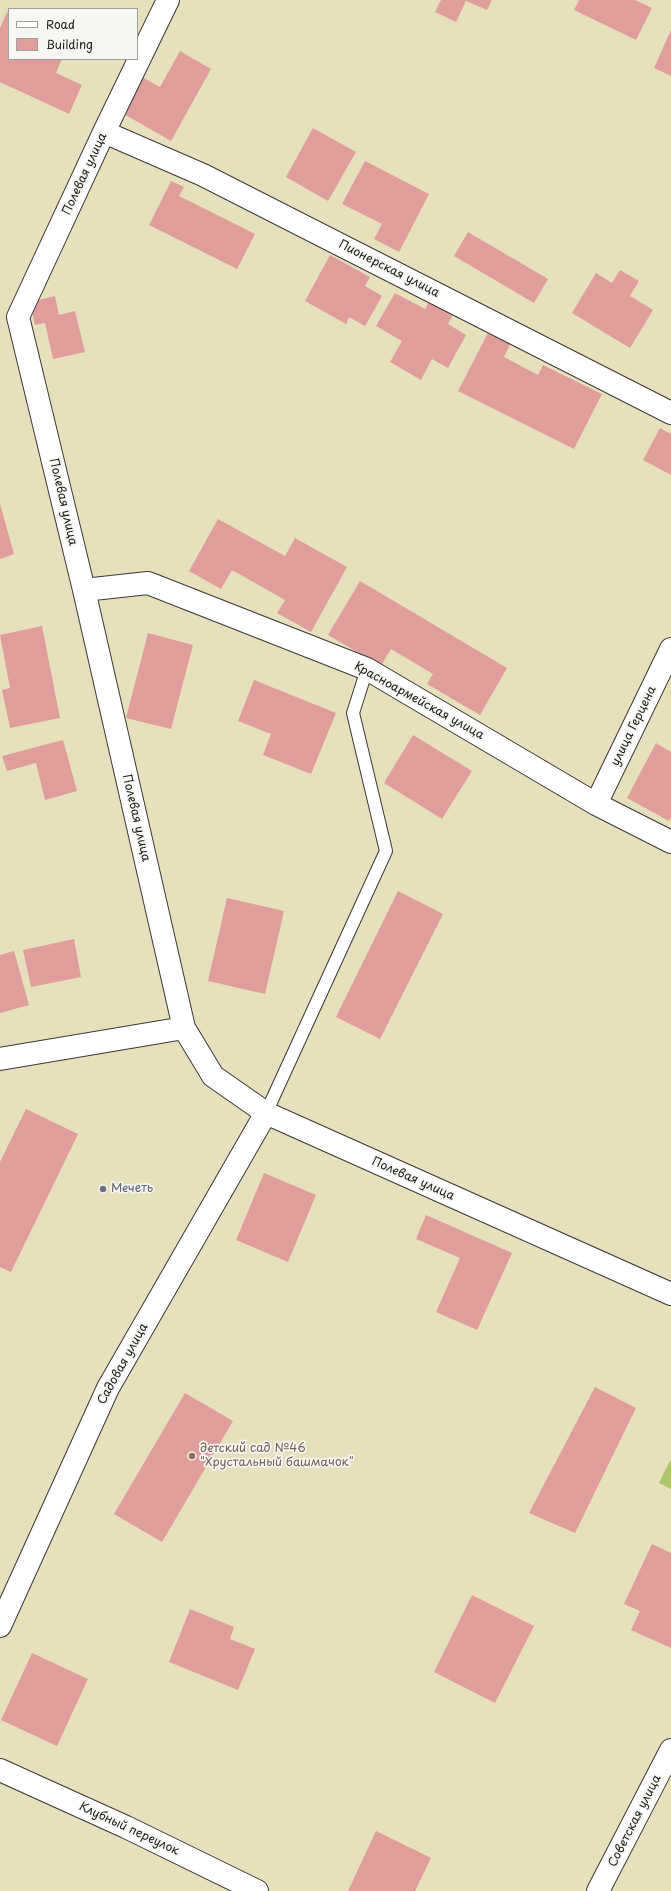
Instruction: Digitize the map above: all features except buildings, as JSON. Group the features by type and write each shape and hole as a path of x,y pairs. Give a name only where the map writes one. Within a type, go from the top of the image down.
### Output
{"street":[{"name":"Полевая улица","path":"168,0 104,132 18,317 84,590 184,1028 213,1076 266,1113 671,1294"},
{"name":"Пионерская улица","path":"104,132 203,175 671,413"},
{"name":"Красноармейская улица","path":"84,590 148,583 367,669 596,804 671,842"},
{"name":"улица Герцена","path":"596,804 671,649"},
{"path":"0,1059 184,1028"},
{"name":"Садовая улица","path":"0,1626 108,1388 266,1113"},
{"name":"Советская улица","path":"598,1891 671,1750"},
{"name":"Клубный переулок","path":"0,1770 126,1827 257,1891"}],"lane":[{"path":"266,1113 386,851 353,713 367,669"}],"green space":[{"path":"671,1459 671,1489 659,1483"}],"place":[{"name":"Мечеть","path":"103,1189"},
{"name":"детский сад №46 \"Хрустальный башмачок\"","path":"192,1456"}]}
